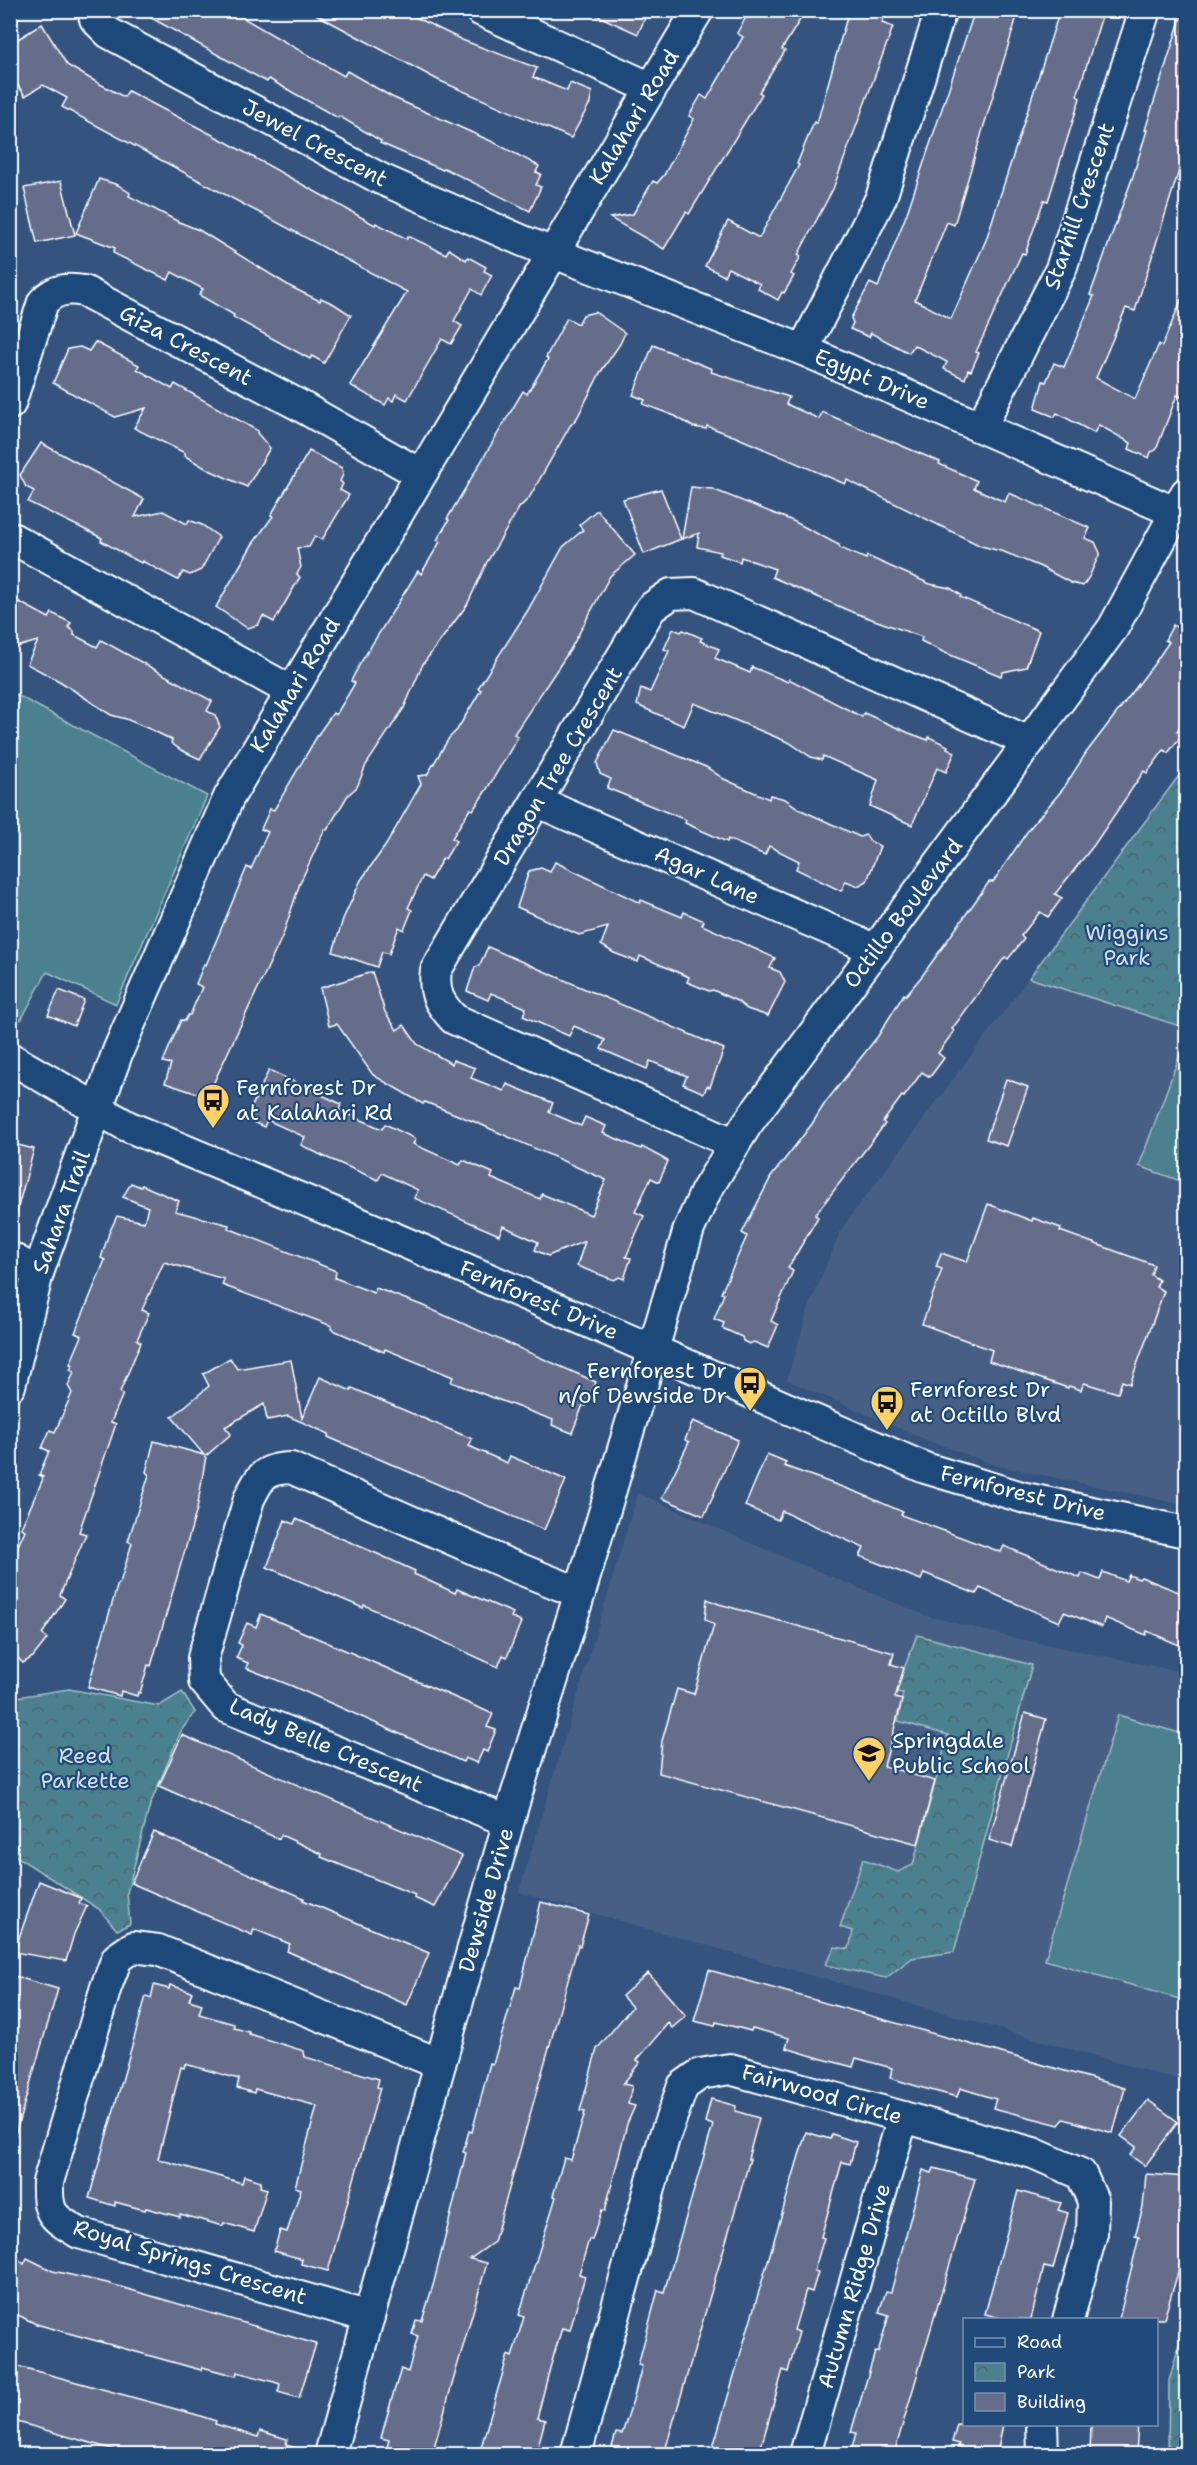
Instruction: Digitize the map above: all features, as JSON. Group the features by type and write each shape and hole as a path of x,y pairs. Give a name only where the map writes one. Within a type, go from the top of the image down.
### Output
{"street":[{"name":"Jewel Crescent","path":"93,10 95,19 109,33 381,179 553,253"},
{"path":"480,10 651,88"},
{"name":"Kalahari Road","path":"98,1110 118,1051 229,797 698,10"},
{"path":"803,350 881,198 941,10"},
{"name":"Starhill Crescent","path":"981,427 1061,269 1144,10"},
{"name":"Egypt Drive","path":"553,253 803,350 981,427 1183,507"},
{"name":"Giza Crescent","path":"10,404 43,302 51,294 67,288 84,291 297,404 420,474"},
{"name":"Octillo Boulevard","path":"653,1349 689,1229 733,1143 1113,628 1183,507"},
{"path":"10,537 291,691"},
{"name":"Dragon Tree Crescent","path":"733,1143 454,1019 438,1003 434,985 435,970 538,802 651,608 671,594 694,593 1029,742"},
{"name":"Agar Lane","path":"538,802 876,950"},
{"name":"Fernforest Drive","path":"10,1058 98,1110 199,1158 383,1233 958,1480 1025,1498 1186,1532"},
{"name":"Sahara Trail","path":"10,1386 38,1273 98,1110"},
{"path":"10,1257 38,1273"},
{"name":"Dewside Drive","path":"330,2454 508,1821 580,1593 653,1349"},
{"name":"Lady Belle Crescent","path":"508,1821 226,1707 204,1681 203,1658 249,1499 258,1480 271,1469 291,1468 510,1565 580,1593"},
{"name":"Royal Springs Crescent","path":"369,2317 79,2233 57,2220 47,2206 48,2182 106,1987 117,1958 133,1947 158,1950 440,2064"},
{"name":"Fairwood Circle","path":"576,2454 664,2138 683,2086 700,2074 730,2069 1033,2153 1081,2174 1093,2201 1092,2233 1068,2318"},
{"name":"Autumn Ridge Drive","path":"805,2454 903,2117"},
{"path":"1042,2426 1042,2454"}],"shaded area":[{"path":"1029,978 1186,1028 1186,1505 995,1465 929,1441 787,1380 810,1304 842,1228"},
{"name":"Springdale Public School","path":"638,1493 771,1552 927,1616 1011,1637 1186,1673 1186,2082 519,1892"}],"green space":[{"path":"11,692 207,796 116,1004 47,972 21,1020 11,1014"},
{"name":"Wiggins Park","path":"1186,766 1186,1028 1029,978"},
{"path":"1183,1046 1186,1047 1186,1183 1139,1166"},
{"path":"917,1635 1032,1665 954,1952 912,1958 886,1978 825,1965 835,1947 849,1949 853,1931 840,1927 863,1859 898,1872 913,1865 948,1735 898,1721 903,1693 895,1692"},
{"name":"Reed Parkette","path":"69,1689 159,1706 182,1692 195,1712 181,1731 150,1805 127,1893 130,1924 117,1930 99,1909 11,1853 11,1698"},
{"path":"1118,1715 1186,1735 1186,2001 1045,1960"},
{"path":"1186,2320 1186,2454 1168,2454 1169,2381"}],"building":[{"path":"137,10 243,10 240,16 344,76 347,71 392,97 493,142 539,166 536,172 541,174 536,185 541,187 530,211 444,168 443,170 380,143 381,141 339,116 338,118 269,79 267,82"},
{"path":"308,10 401,10 462,40 537,68 533,77 567,91 570,83 592,92 590,103 571,138 438,80"},
{"path":"585,10 645,10 642,17 645,18 638,34"},
{"path":"750,10 806,10 782,49 785,51 759,92 762,94 689,214 686,212 664,249 610,218 633,214 653,181 657,183 664,175 694,119 689,116 701,95 707,99 743,37 737,33"},
{"path":"849,10 886,10 882,23 893,27 833,189 798,255 801,256 791,274 794,276 778,300 758,289 760,284 728,268 724,276 705,266 728,221 759,238 799,165 797,164 814,122 817,123"},
{"path":"975,10 1010,10 1018,13 954,225 947,222 915,300 951,319 986,240 1060,10 1097,10 1095,17 1101,19 1077,96 1080,98 1048,201 1044,200 1025,254 1022,253 976,352 979,353 971,371 968,370 965,379 944,369 947,362 914,345 909,353 871,333 869,337 850,329 853,323 851,318 870,283 878,287 907,213"},
{"path":"1183,11 1186,12 1186,148 1135,311 1126,308 1096,378 1135,399 1159,344 1162,346 1186,289 1186,355 1182,365 1186,367 1186,399 1177,395 1156,450 1151,452 1149,458 1129,449 1131,443 1099,425 1094,433 1057,413 1055,417 1035,409 1043,381 1046,382 1054,363 1064,367 1094,296 1090,295 1133,176 1147,130 1145,130"},
{"path":"42,24 67,65 89,78 124,97 128,91 228,143 375,225 376,223 407,239 408,236 446,254 449,249 466,260 468,257 486,267 484,271 492,275 481,295 472,289 454,321 462,326 451,344 442,339 407,400 396,394 393,401 389,398 385,405 350,385 407,292 62,107 67,98 43,85 25,96 10,73 10,44"},
{"path":"99,179 118,185 130,193 129,196 199,230 291,287 320,301 321,298 334,304 351,315 324,363 312,356 310,359 233,317 234,315 199,295 203,289 172,272 168,280 113,253 115,248 76,233"},
{"path":"61,181 75,235 37,243 24,188"},
{"path":"595,312 625,333 620,344 600,373 577,418 570,426 529,498 519,508 487,562 467,605 423,664 404,708 366,765 357,787 348,795 327,830 325,829 300,883 283,935 207,1097 165,1083 171,1064 163,1062 181,1020 185,1021 190,1015 202,987 196,984 204,964 206,965 247,867 251,869 268,832 261,829 270,809 274,810 319,733 333,713 336,715 355,683 351,681 361,662 418,571 421,574 440,542 437,540 449,520 447,519 523,391 527,394 548,359 546,357 567,318 578,324 583,315"},
{"path":"95,342 139,365 137,369 172,389 175,384 258,431 257,433 270,448 247,487 207,469 185,456 185,453 134,428 146,408 115,417 53,383 68,349 80,347 89,351"},
{"path":"653,345 712,369 711,372 789,397 786,404 819,419 822,412 940,462 939,464 977,481 974,488 1005,502 1009,493 1090,528 1085,538 1095,542 1100,553 1089,577 1083,586 1071,583 1041,567 1004,552 981,546 847,480 845,484 736,437 707,426 706,429 693,427 675,416 643,404 645,400 633,395"},
{"path":"41,443 144,499 135,517 163,511 187,524 189,520 202,525 219,537 201,570 190,575 183,572 178,580 101,541 102,538 28,502 34,491 26,487 20,475"},
{"path":"309,451 342,468 343,475 340,481 343,484 340,490 349,495 322,540 315,536 309,547 297,548 301,567 297,574 300,577 274,622 263,616 258,625 247,628 216,607 252,545 273,516 271,515"},
{"path":"691,487 712,489 793,521 839,545 840,548 866,559 867,556 930,584 950,588 961,595 960,597 1039,631 1026,667 1003,672 1001,676 943,652 921,641 922,637 852,612 772,577 775,569 741,557 740,562 720,555 721,552 697,547 699,533 682,539"},
{"path":"661,489 681,539 644,554 623,499"},
{"path":"597,510 635,555 610,576 570,650 514,734 518,737 487,789 473,810 470,809 452,838 456,841 445,859 443,858 430,880 423,876 408,908 412,910 404,930 399,927 389,954 382,952 377,967 333,952 343,919 361,880 386,845 421,784 418,776 427,775 449,738 457,730 481,690 478,688 528,610 563,547 583,530 579,525"},
{"path":"10,597 49,618 52,613 71,623 68,627 74,631 74,635 97,647 101,640 212,701 207,711 215,715 220,727 200,759 181,750 171,743 172,740 152,730 111,715 61,682 27,664 38,641 10,649"},
{"path":"1186,616 1186,717 1177,731 1182,735 1168,753 1164,750 1147,773 1144,771 1094,845 1055,894 1062,898 1048,917 1040,912 1021,936 1024,939 1008,959 1005,957 952,1029 954,1031 938,1053 944,1058 930,1077 922,1072 904,1097 902,1096 883,1122 885,1124 815,1215 818,1217 788,1268 793,1271 771,1321 778,1325 768,1348 754,1342 749,1344 743,1341 742,1337 722,1328 724,1323 714,1319 724,1294 721,1293 747,1236 742,1233 771,1177 878,1036 904,994 906,995 922,976 989,882 993,882 1029,829 1063,789 1086,753 1169,642 1165,640 1173,625 1178,628"},
{"path":"673,629 681,632 683,630 702,638 700,641 719,649 715,658 750,673 752,667 788,682 789,679 862,717 864,713 909,733 928,740 929,737 948,746 947,748 955,752 946,772 937,768 912,825 870,806 878,780 823,756 822,760 811,757 790,743 694,703 684,726 637,705 641,688 650,692 669,651 664,649"},
{"path":"614,730 706,767 724,779 769,799 770,795 785,799 801,810 860,837 866,835 870,841 880,846 867,881 858,886 846,881 841,891 796,869 799,861 769,846 765,855 728,839 727,842 685,823 686,820 607,788 611,779 600,774 597,763"},
{"path":"555,862 640,903 641,900 682,917 684,912 704,921 702,925 775,958 770,968 780,972 785,982 768,1016 747,1009 737,1001 713,990 709,991 687,982 689,977 640,956 638,962 614,953 601,945 608,927 579,935 517,907 529,871 541,868 550,872"},
{"path":"488,947 724,1049 710,1087 707,1086 704,1093 683,1084 687,1076 650,1061 647,1069 601,1049 605,1040 574,1026 569,1036 523,1016 526,1008 491,993 488,1000 467,991 475,967 479,966"},
{"path":"372,972 385,1012 397,1030 404,1025 417,1044 452,1064 453,1060 475,1068 471,1078 504,1091 507,1084 553,1103 549,1112 581,1126 585,1117 606,1126 603,1133 641,1149 642,1147 668,1161 659,1182 651,1178 635,1212 644,1216 626,1257 631,1258 624,1279 619,1277 614,1280 577,1266 585,1241 548,1256 535,1250 538,1242 503,1226 499,1235 414,1198 418,1190 382,1173 378,1180 301,1145 305,1137 267,1120 264,1127 246,1119 269,1070 341,1104 339,1110 382,1129 385,1124 416,1139 413,1144 460,1165 463,1160 493,1173 491,1178 540,1199 542,1194 591,1215 606,1180 475,1122 425,1102 423,1104 373,1075 337,1024 329,1026 320,988"},
{"path":"59,990 84,1000 74,1026 48,1015"},
{"path":"1006,1079 1028,1087 1007,1146 986,1139"},
{"path":"10,1143 34,1149 15,1218 10,1217"},
{"path":"131,1183 141,1187 142,1185 179,1201 175,1211 229,1225 228,1228 336,1271 335,1278 374,1293 376,1288 421,1305 596,1382 586,1406 583,1405 572,1433 552,1425 553,1420 451,1382 453,1377 385,1349 384,1352 331,1329 332,1326 222,1285 224,1279 164,1262 142,1310 149,1313 137,1340 141,1342 120,1392 123,1394 111,1422 116,1424 79,1532 86,1534 60,1595 65,1599 42,1634 47,1639 33,1657 23,1663 10,1650 10,1564 25,1530 21,1528 42,1481 43,1477 39,1475 49,1451 42,1448 50,1430 55,1432 72,1393 68,1386 74,1372 70,1370 73,1365 70,1364 82,1336 75,1333 105,1260 101,1258 109,1233 117,1216 144,1222 148,1207 123,1197"},
{"path":"988,1204 1032,1221 1033,1218 1061,1228 1060,1231 1154,1265 1151,1275 1159,1280 1156,1287 1164,1291 1130,1384 1122,1381 1118,1393 1084,1383 1081,1390 1069,1386 1068,1388 989,1361 992,1350 922,1324 942,1269 936,1267 941,1253 967,1262"},
{"path":"230,1358 237,1369 291,1360 302,1418 320,1377 351,1391 352,1388 472,1439 469,1446 507,1463 510,1456 566,1480 544,1530 328,1437 329,1434 288,1416 267,1420 264,1404 225,1427 231,1434 206,1456 197,1509 151,1666 148,1665 140,1693 138,1692 137,1696 121,1691 120,1696 88,1687 132,1543 128,1541 149,1475 146,1472 154,1441 204,1455 172,1417 209,1386 203,1374"},
{"path":"693,1421 738,1440 704,1516 662,1498 689,1442 685,1440"},
{"path":"767,1454 786,1462 784,1466 859,1493 903,1512 901,1515 1001,1552 1004,1546 1080,1578 1082,1573 1100,1580 1103,1572 1126,1581 1129,1575 1139,1579 1141,1577 1186,1595 1186,1648 1147,1631 1146,1635 1105,1618 1102,1627 1064,1612 1059,1622 980,1588 976,1594 924,1573 921,1580 860,1556 864,1548 782,1511 778,1520 745,1506"},
{"path":"296,1519 415,1571 414,1574 455,1593 457,1589 513,1613 511,1617 521,1622 507,1657 503,1655 498,1667 364,1605 363,1608 267,1567 285,1520 294,1524"},
{"path":"707,1599 894,1653 891,1664 904,1668 895,1698 902,1700 884,1766 935,1781 918,1844 659,1773 662,1741 677,1689 694,1694 714,1625 705,1619"},
{"path":"261,1614 493,1714 487,1727 496,1730 487,1752 483,1750 477,1763 465,1758 463,1762 246,1668 248,1663 236,1658 242,1645 238,1643 247,1623 256,1627"},
{"path":"1025,1713 1046,1719 1012,1847 989,1840"},
{"path":"182,1735 462,1856 435,1907 414,1898 415,1895 321,1857 322,1854 281,1835 279,1839 159,1786"},
{"path":"154,1832 304,1898 303,1900 429,1953 407,2005 287,1951 290,1944 254,1929 252,1935 131,1883"},
{"path":"39,1881 81,1898 79,1903 87,1906 74,1934 66,1961 14,1952"},
{"path":"541,1902 589,1915 580,1946 578,1945 494,2242 470,2259 487,2263 432,2454 385,2454 389,2440 381,2438 392,2398 401,2369 408,2372 418,2336 412,2334 416,2320 422,2321 434,2282 466,2153 463,2152 469,2131 472,2132 490,2063 493,2064 516,1987 520,1988"},
{"path":"709,1970 1125,2088 1113,2133 1064,2119 1059,2125 993,2108 996,2099 960,2088 957,2097 923,2088 890,2078 892,2068 856,2058 853,2067 819,2058 786,2048 789,2038 752,2028 751,2031 716,2022 715,2026 694,2021"},
{"path":"648,1973 686,2016 672,2028 668,2023 637,2060 640,2062 623,2084 632,2086 628,2104 635,2106 627,2124 605,2211 602,2210 592,2240 589,2239 579,2274 585,2276 570,2330 562,2328 550,2368 537,2418 545,2420 536,2454 479,2454 508,2355 512,2357 524,2317 519,2315 556,2197 553,2196 564,2158 571,2160 585,2112 580,2111 597,2049 632,2007 622,1996"},
{"path":"10,1975 58,1989 15,2135 10,2134"},
{"path":"154,1985 169,1989 170,1985 192,1992 189,2000 202,2004 199,2014 234,2024 234,2028 249,2032 249,2034 304,2051 305,2057 379,2079 377,2087 380,2088 328,2271 301,2264 302,2259 274,2251 280,2230 287,2232 301,2189 295,2187 317,2106 255,2089 254,2093 237,2088 239,2079 185,2064 184,2068 181,2067 158,2159 242,2183 244,2176 261,2181 260,2187 267,2189 254,2232 224,2223 223,2226 180,2214 180,2217 115,2202 115,2206 89,2198 146,1996 151,1998"},
{"path":"711,2099 736,2106 735,2111 759,2118 748,2159 750,2159 664,2454 610,2454 616,2433 622,2434 633,2400 642,2366 638,2365 658,2290 664,2292 713,2125 705,2122"},
{"path":"1148,2100 1178,2122 1145,2166 1130,2155 1136,2147 1121,2136"},
{"path":"806,2132 830,2139 832,2134 856,2142 850,2164 842,2162 821,2237 824,2238 814,2271 818,2272 812,2292 806,2290 794,2330 799,2332 788,2372 783,2370 759,2454 711,2454"},
{"path":"934,2168 975,2179 894,2454 864,2454 851,2451 856,2433 851,2432 875,2352 878,2352 889,2315 879,2312 886,2291 891,2292 923,2170 932,2173"},
{"path":"1146,2174 1186,2177 1186,2246 1164,2319 1119,2318 1139,2237 1135,2236 1143,2207"},
{"path":"1018,2191 1061,2203 1058,2210 1068,2213 1053,2269 1044,2267 1031,2318 1001,2318 985,2314"},
{"path":"10,2252 24,2264 27,2258 53,2271 107,2283 316,2344 299,2398 278,2392 280,2384 274,2382 237,2372 236,2376 202,2367 201,2370 36,2324 10,2311"},
{"path":"10,2364 194,2414 216,2421 215,2424 258,2437 260,2431 287,2439 286,2445 301,2450 301,2454 129,2454 10,2420"},
{"path":"957,2424 1003,2426 997,2454 956,2454 959,2444 952,2442"},
{"path":"1091,2426 1138,2426 1136,2454 1090,2454"}],"place":[{"name":"Fernforest Dr at Kalahari Rd","path":"213,1129"},
{"name":"Fernforest Dr n/of Dewside Dr","path":"750,1412"},
{"name":"Fernforest Dr at Octillo Blvd","path":"887,1431"},
{"name":"Springdale Public School","path":"869,1782"}]}
